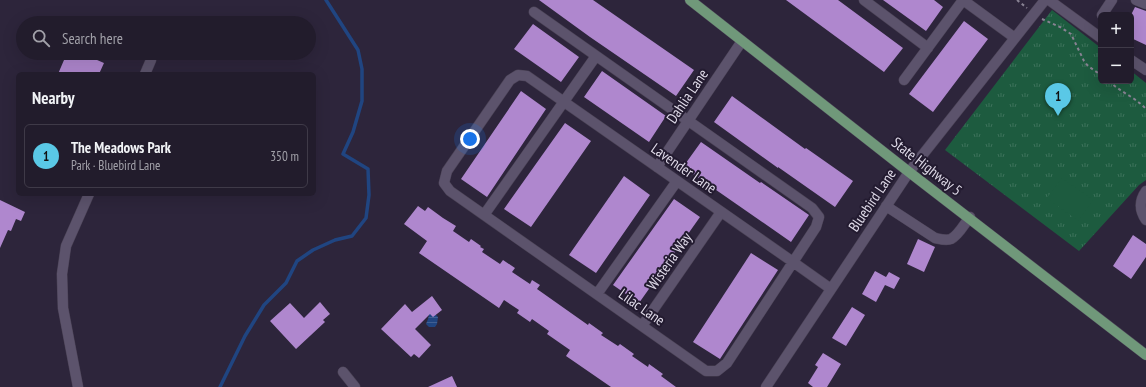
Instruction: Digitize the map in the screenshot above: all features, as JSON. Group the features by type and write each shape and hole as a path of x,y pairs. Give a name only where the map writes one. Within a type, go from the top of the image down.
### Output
{"main road":[{"name":"State Highway 5","path":"690,0 1146,355"}],"street":[{"path":"864,0 928,48"},
{"path":"904,80 963,0 1015,38"},
{"path":"1049,0 1098,36"},
{"name":"Bluebird Lane","path":"766,387 909,172 1034,14 1049,0"},
{"path":"1104,12 1112,0"},
{"path":"1136,0 1146,4"},
{"path":"534,12 688,122"},
{"path":"1091,31 1098,20"},
{"name":"Dahlia Lane","path":"657,167 742,41"},
{"path":"484,215 596,56"},
{"path":"145,72 151,60"},
{"path":"1134,62 1146,70"},
{"name":"Lavender Lane","path":"444,183 447,171 510,80 518,75 526,76 831,289"},
{"name":"Lilac Lane","path":"444,183 450,191 706,371 717,371 727,363 816,226 819,217 812,208 688,122"},
{"path":"597,294 677,181"},
{"path":"1146,191 1141,198 1140,204 1141,212 1146,220"},
{"path":"78,387 63,308 62,274 66,246 89,196"},
{"path":"886,206 935,238 944,240 950,240 957,234 970,217"},
{"name":"Wisteria Way","path":"642,326 721,212"},
{"path":"343,372 355,387"}],"path":[{"path":"1017,0 1034,14 1071,34 1084,61 1088,66 1098,73"},
{"path":"1112,84 1139,102 1146,109"}],"green space":[{"path":"1052,10 1098,46 1098,84 1134,84 1134,73 1146,83 1146,180 1139,185 1079,251 945,150"},
{"path":"1062,178 1093,200 1078,221 1047,198"}],"water":[{"path":"423,307 438,317 435,327 429,327 426,324 429,315"}],"building":[{"path":"539,0 593,0 694,70 676,96"},
{"path":"786,0 838,0 903,48 884,72"},
{"path":"883,0 934,0 943,7 926,31"},
{"path":"1135,7 1146,11 1146,45 1134,39 1134,12 1132,12"},
{"path":"964,21 988,39 933,112 909,94"},
{"path":"533,24 579,57 561,82 514,49"},
{"path":"64,60 97,60 104,63 100,72 59,72"},
{"path":"602,71 666,116 649,142 584,97"},
{"path":"521,91 546,109 487,197 461,179"},
{"path":"732,96 805,149 806,148 853,181 835,207 714,122"},
{"path":"565,123 591,141 531,227 504,209"},
{"path":"701,142 809,215 791,242 683,167"},
{"path":"624,176 650,195 596,273 569,255"},
{"path":"674,199 700,217 639,303 613,285"},
{"path":"0,200 25,212 21,221 16,219 11,231 8,230 0,248"},
{"path":"418,206 425,211 428,207 456,226 453,231 469,242 471,239 481,246 480,247 484,249 482,252 500,264 503,260 515,268 512,272 530,284 532,280 540,285 537,289 588,325 589,323 603,333 601,335 618,346 620,344 634,354 632,356 648,367 649,364 663,374 661,376 676,387 611,387 566,356 570,350 547,334 549,331 532,319 530,322 517,313 519,310 504,300 499,308 419,253 427,241 404,224"},
{"path":"1133,235 1146,244 1146,257 1131,279 1113,266"},
{"path":"918,239 935,247 924,272 907,264"},
{"path":"751,253 778,270 720,359 693,342"},
{"path":"875,271 886,277 889,272 900,278 894,289 885,285 876,302 862,294"},
{"path":"432,296 442,310 433,317 430,314 415,329 431,345 419,358 414,354 411,357 381,329 405,304 412,312"},
{"path":"320,302 330,314 323,320 325,322 296,349 270,321 290,303 304,318"},
{"path":"852,307 865,315 846,346 832,338"},
{"path":"823,353 841,364 827,387 813,387 808,383 818,367 815,365"},
{"path":"452,376 457,387 428,387"}],"waterway":[{"path":"220,387 245,336 264,305 286,283 297,261 313,250 335,240 352,236 366,218 369,195 368,169 343,154 353,132 362,101 362,69 358,50 326,0"}],"place":[{"name":"The Meadows Park","path":"1058,116"}]}
